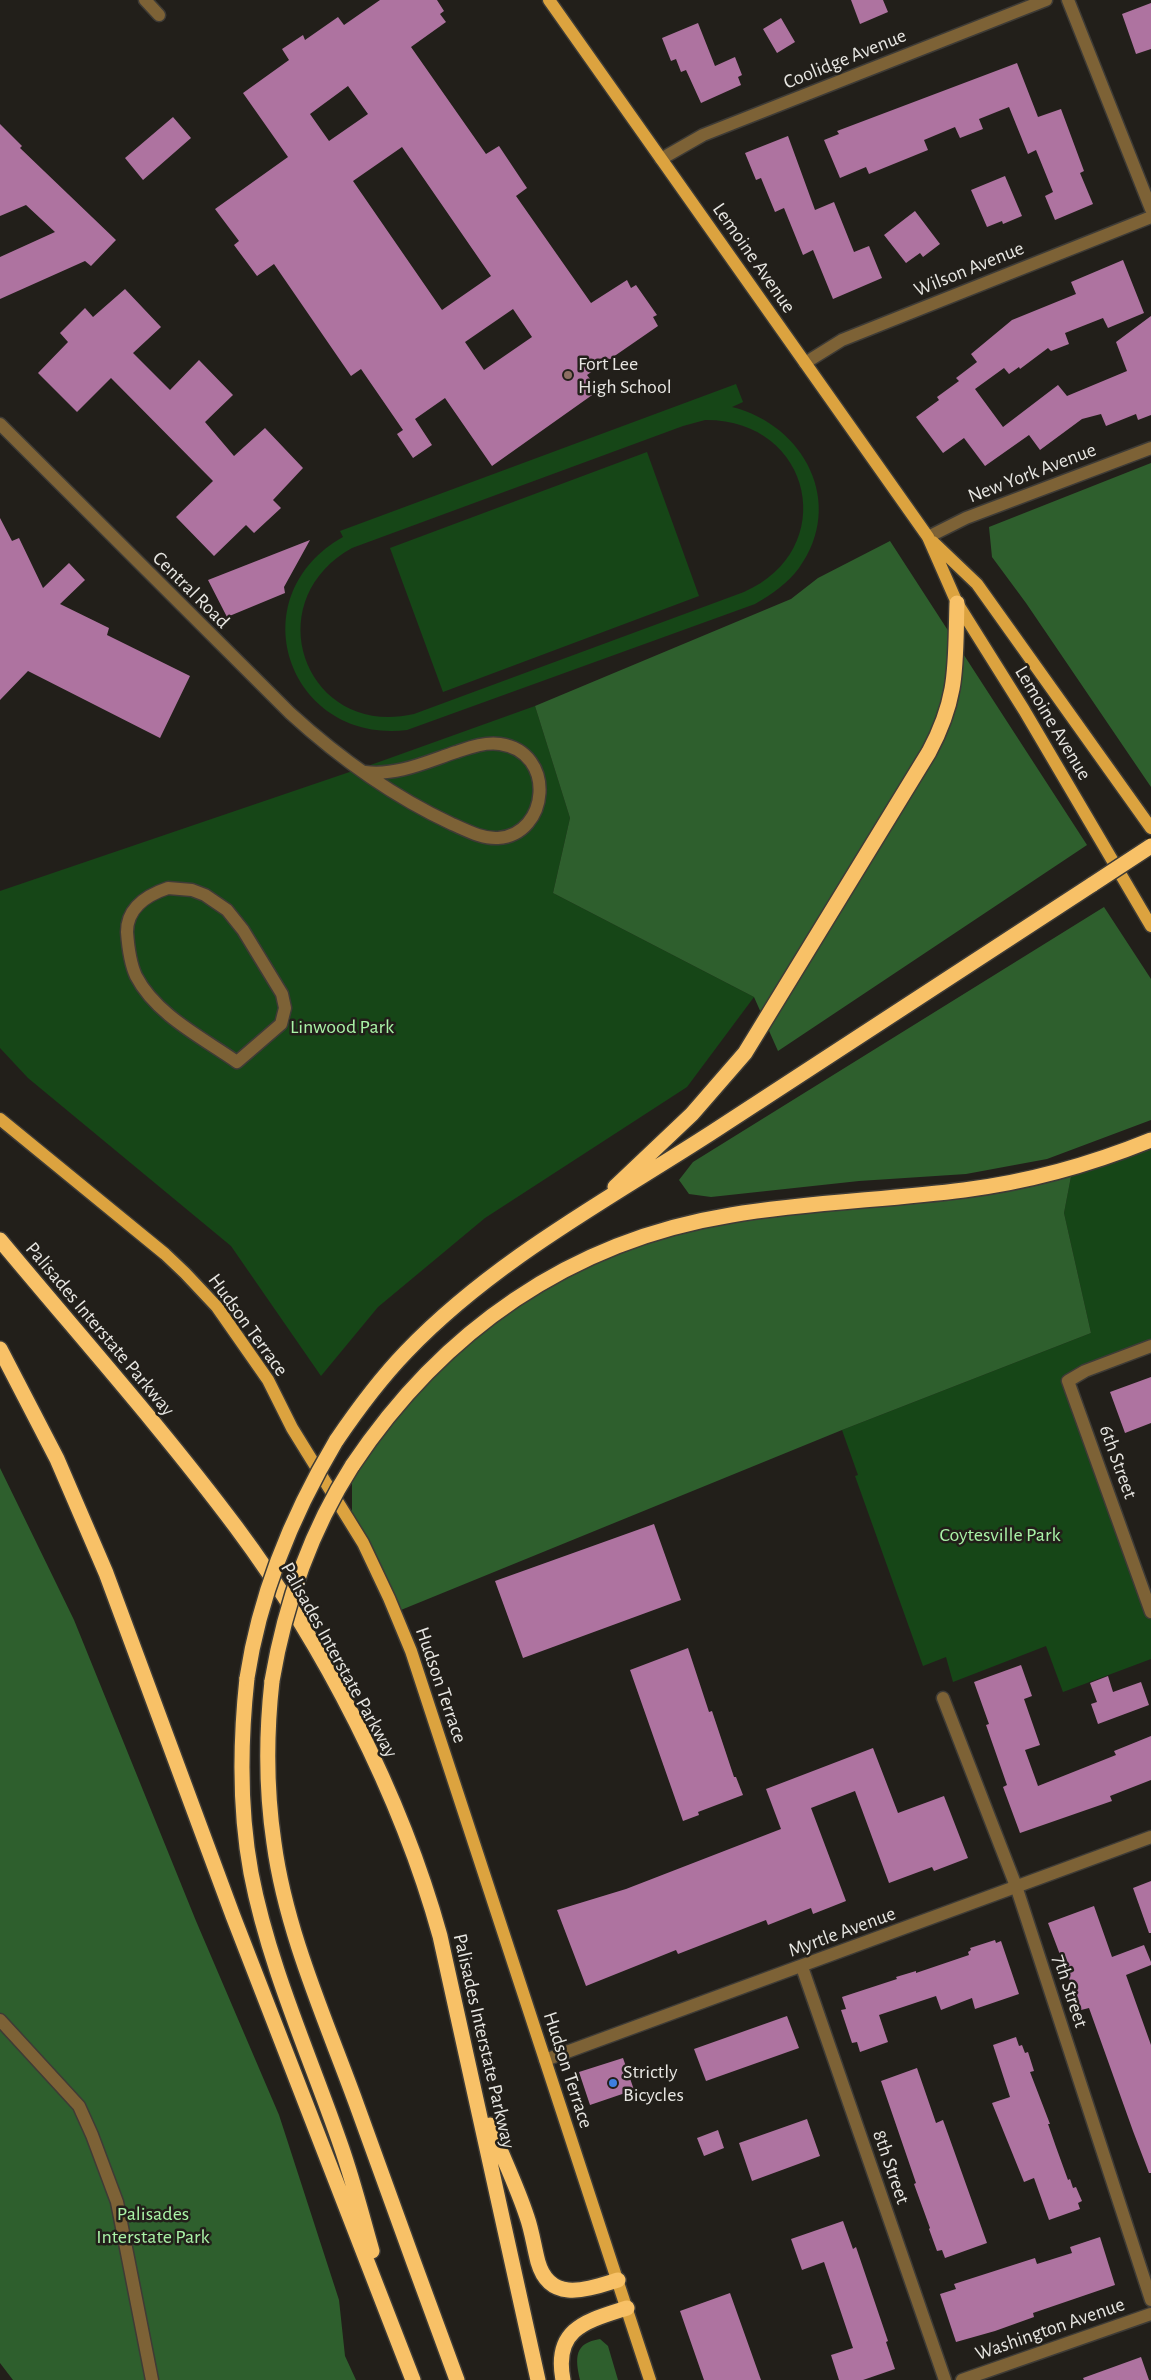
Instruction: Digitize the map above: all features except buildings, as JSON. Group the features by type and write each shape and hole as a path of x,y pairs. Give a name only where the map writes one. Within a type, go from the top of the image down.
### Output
{"highway":[{"path":"586,1213 706,1099 745,1053 772,1011 940,731 954,683 957,603"},
{"path":"397,2336 342,2147 278,1972 256,1895 247,1847 242,1788 241,1733 247,1678 260,1612 281,1549 313,1480 336,1441 382,1379 434,1325 487,1280 586,1213 1151,846"},
{"path":"457,2380 322,2010 286,1903 274,1844 268,1792 267,1746 272,1681 282,1630 302,1566 330,1503 352,1466 394,1408 455,1344 533,1287 575,1264 616,1245 664,1229 732,1214 941,1193 1012,1181 1096,1160 1151,1140"},
{"name":"Palisades Interstate Parkway","path":"0,1240 168,1441 237,1528 287,1602 338,1690 389,1793 430,1901 452,1984 538,2380"},
{"path":"0,1349 57,1458 106,1573 321,2147 413,2380"},
{"path":"474,2087 528,2218 538,2262 544,2275 553,2284 572,2292 618,2280"},
{"path":"563,2380 562,2355 570,2334 582,2324 627,2308"}],"main road":[{"name":"Lemoine Avenue","path":"549,0 928,537 977,584 1151,828"},
{"name":"Lemoine Avenue","path":"928,537 957,603 1024,710 1151,926"},
{"name":"Hudson Terrace","path":"0,1119 144,1236 202,1290 268,1380 292,1428 352,1523 381,1579 411,1651 650,2380"}],"street":[{"path":"145,0 159,15"},
{"name":"Coolidge Avenue","path":"661,159 703,135 1046,0"},
{"path":"1068,0 1151,209"},
{"name":"Wilson Avenue","path":"805,363 842,340 1151,217"},
{"name":"Central Road","path":"0,424 290,713 316,736 392,792 437,817 466,830 493,838 507,836 521,828 535,809 540,794 539,780 531,761 522,752 501,744 476,746 399,771 365,772"},
{"name":"New York Avenue","path":"928,537 966,518 1151,448"},
{"path":"168,888 192,890 205,895 227,910 243,930 282,994 285,1008 281,1024 237,1062 162,1008 136,976 128,946 127,925 133,910 141,901 154,893 168,888"},
{"name":"6th Street","path":"1151,1346 1085,1371 1068,1382 1151,1612"},
{"name":"7th Street","path":"943,1698 1016,1886 1151,2300"},
{"name":"Myrtle Avenue","path":"545,2060 802,1967 1151,1836"},
{"name":"8th Street","path":"802,1967 944,2380"},
{"path":"0,2020 79,2106 92,2136 116,2202 152,2380"},
{"name":"Washington Avenue","path":"962,2380 1151,2314"}],"green space":[{"path":"736,384 743,402 732,407 757,416 779,431 797,449 810,470 817,493 818,518 813,543 799,568 789,579 755,604 407,730 366,728 332,714 307,691 291,661 286,628 292,594 310,563 343,537 340,531","holes":["705,420 742,425 770,441 790,463 801,490 803,519 794,547 775,573 744,592 414,714 376,716 345,706 321,687 306,661 301,631 306,600 322,572 352,548 683,426"]},
{"path":"647,452 699,596 443,692 390,548"},
{"path":"1151,463 1151,787 1026,603 992,557 989,527"},
{"path":"890,541 1087,845 778,1051 754,997 553,893 570,818 535,706 791,599 818,578"},
{"name":"Linwood Park","path":"535,706 570,818 553,893 754,997 687,1087 485,1218 378,1307 321,1376 231,1246 28,1078 0,1048 0,891 379,762"},
{"path":"1104,907 1151,979 1151,1120 1047,1159 966,1174 859,1181 711,1197 689,1194 679,1180 693,1162"},
{"name":"Coytesville Park","path":"1151,1140 1151,1346 1068,1382 1151,1612 1151,1659 1063,1692 1046,1646 953,1682 946,1657 923,1666 855,1476 858,1475 842,1430 1091,1333 1064,1213 1073,1166"},
{"path":"1073,1166 1064,1213 1091,1333 842,1430 396,1612 352,1523 352,1466 364,1447 492,1315 639,1236 889,1198"},
{"name":"Palisades Interstate Park","path":"0,1468 74,1620 196,1921 279,2115 339,2300 345,2356 356,2380 13,2380 0,2363"},
{"path":"600,2339 608,2346 618,2380 580,2380 577,2365 578,2353 585,2344"}],"place":[{"name":"Fort Lee High School","path":"568,375"},
{"name":"Strictly Bicycles","path":"613,2083"}]}
